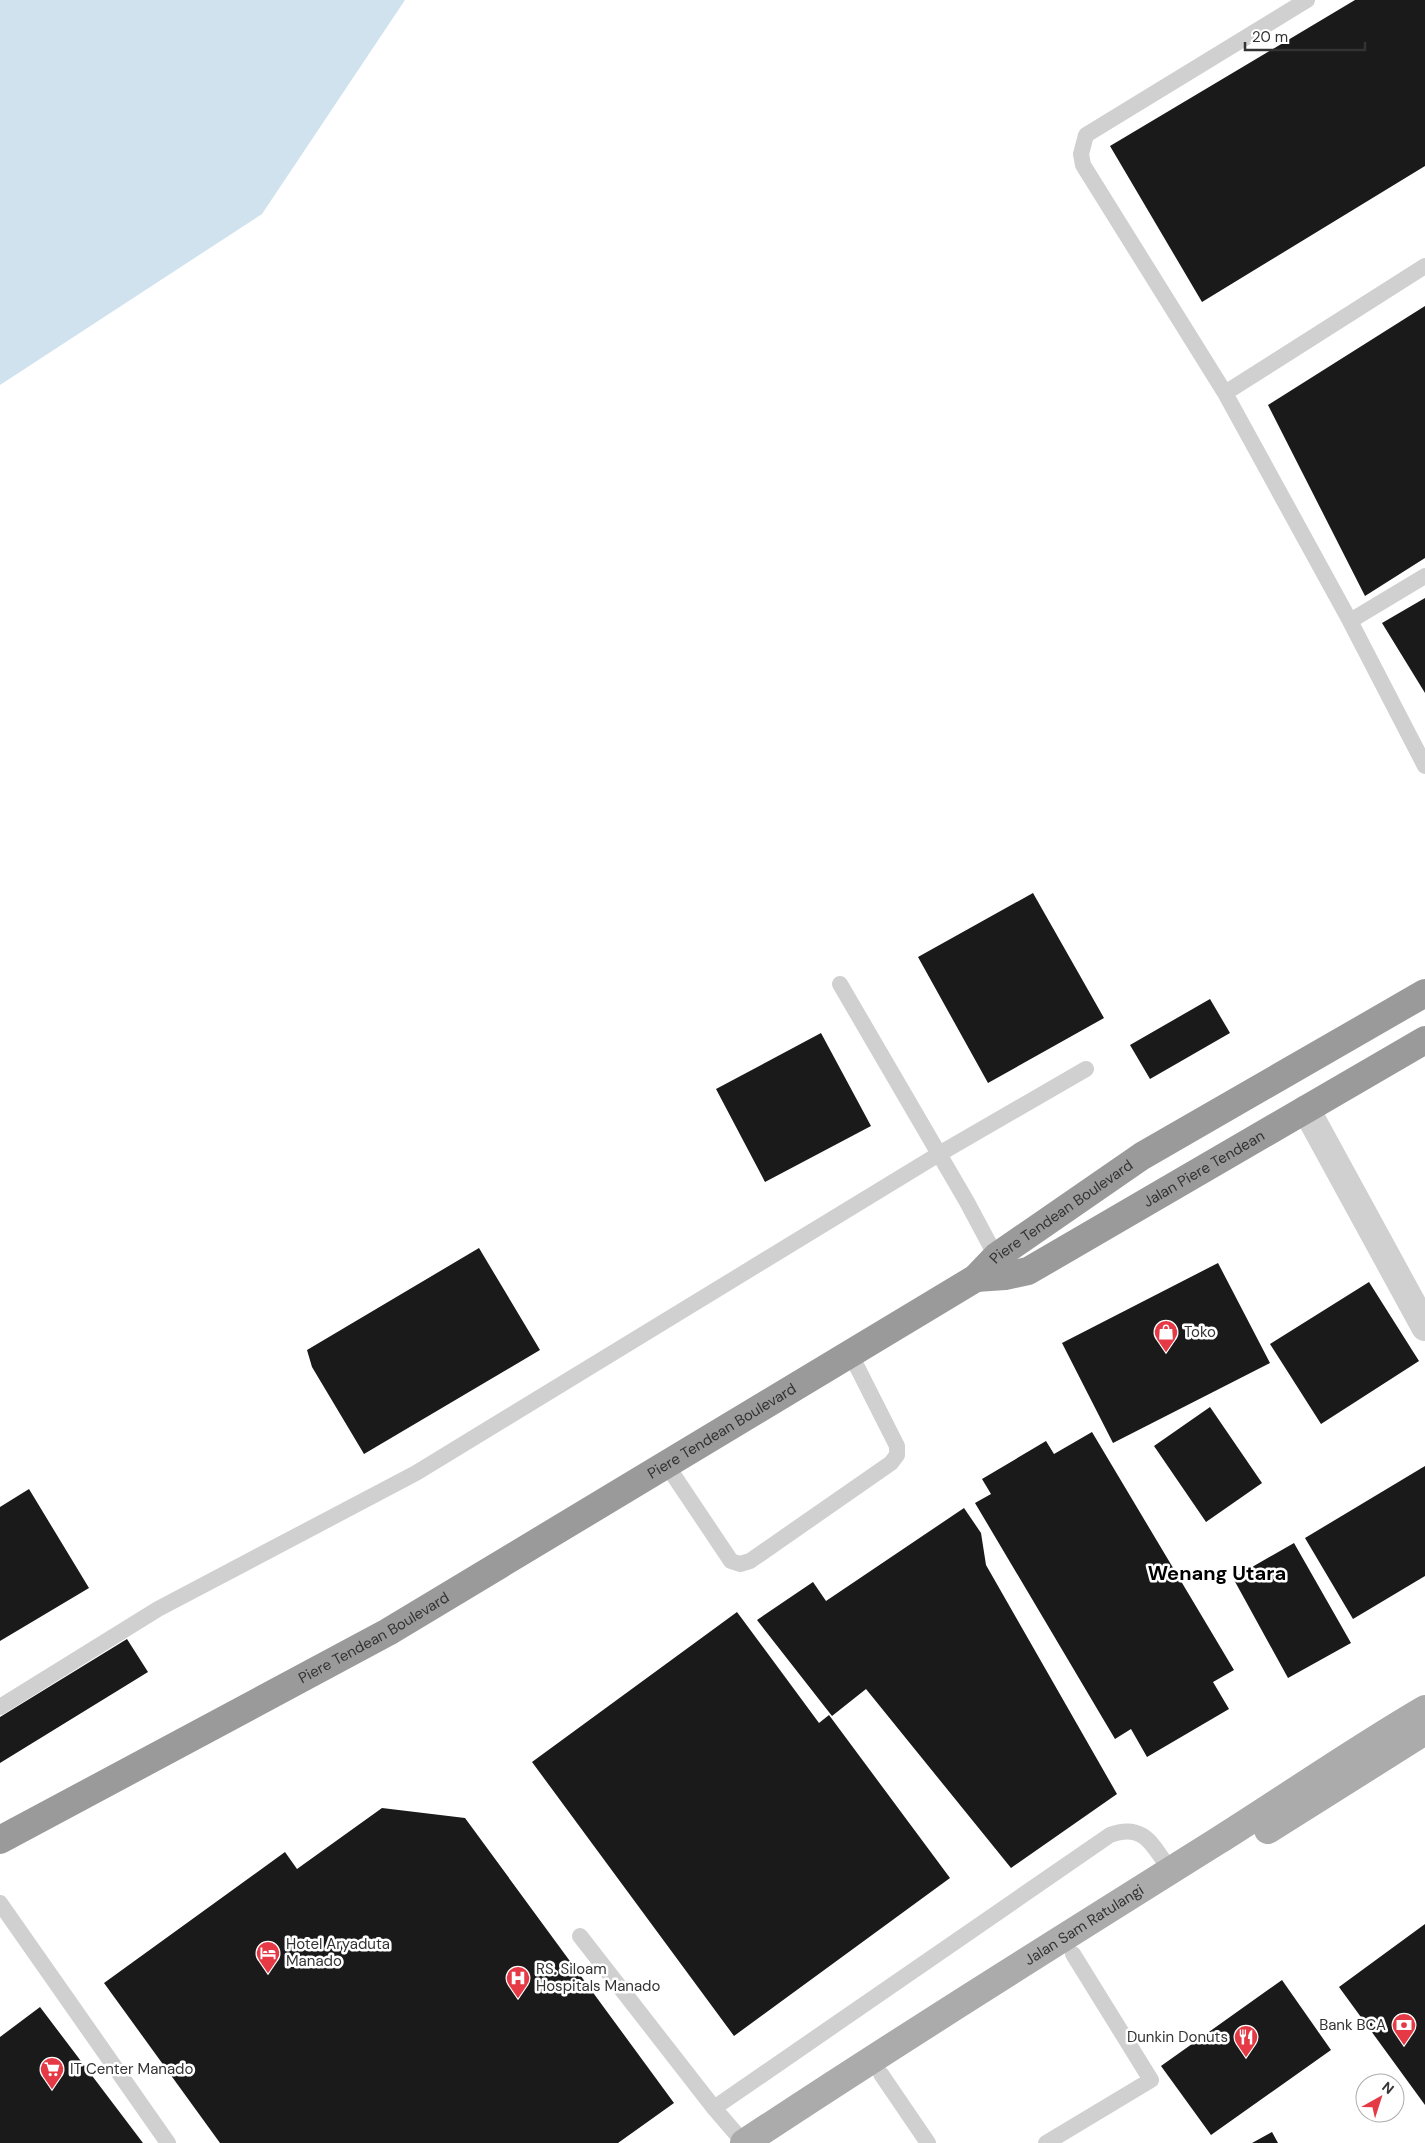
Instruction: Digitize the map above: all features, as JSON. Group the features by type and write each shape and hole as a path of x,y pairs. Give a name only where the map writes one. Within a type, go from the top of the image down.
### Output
{"highway":[{"name":"Piere Tendean Boulevard","path":"0,1840 388,1632 850,1353 976,1278 1001,1266 1142,1156 1425,993"},
{"name":"Jalan Piere Tendean","path":"1001,1266 1028,1271 1425,1040"}],"main road":[{"name":"Jalan Sam Ratulangi","path":"744,2143 864,2063 1425,1709"},
{"name":"Jalan Sam Ratulangi","path":"773,2143 1425,1731"}],"street":[{"path":"1306,1109 1425,1327"}],"lane":[{"path":"1308,0 1086,135 1082,143 1081,154 1083,165 1225,393 1350,621 1425,766"},
{"path":"1225,393 1425,266"},
{"path":"1350,621 1425,576"},
{"path":"840,984 939,1154 1001,1266"},
{"path":"0,1708 158,1609 416,1473 939,1154 1086,1069"},
{"path":"666,1464 731,1561 740,1564 750,1561 891,1463 896,1455 897,1446 850,1353"},
{"path":"714,2108 1110,1835 1124,1830 1136,1832 1149,1840 1170,1870"},
{"path":"0,1904 168,2143"},
{"path":"580,1936 714,2108 744,2143"},
{"path":"1046,2143 1152,2080 1073,1954"},
{"path":"881,2074 928,2143"}],"water":[{"path":"0,0 405,0 262,214 0,385"}],"building":[{"path":"1355,0 1425,0 1425,166 1202,302 1110,146"},
{"path":"1425,306 1425,558 1365,596 1268,405"},
{"path":"1425,598 1425,693 1382,623"},
{"path":"1033,893 1104,1018 988,1083 918,957"},
{"path":"1210,999 1230,1033 1150,1079 1130,1045"},
{"path":"821,1033 871,1126 765,1182 716,1089"},
{"path":"479,1248 540,1350 364,1454 312,1367 307,1350"},
{"name":"Toko","path":"1218,1263 1270,1363 1113,1443 1062,1343"},
{"path":"1369,1282 1419,1361 1321,1424 1270,1344"},
{"path":"1210,1407 1262,1483 1206,1522 1154,1446"},
{"path":"1092,1432 1234,1670 1213,1682 1229,1709 1147,1757 1131,1729 1115,1739 975,1503 991,1494 982,1479 1046,1441 1054,1454"},
{"path":"1425,1466 1425,1576 1353,1619 1305,1538"},
{"path":"29,1489 89,1588 0,1641 0,1507"},
{"path":"964,1508 981,1533 986,1565 1117,1794 1011,1868 866,1689 832,1716 757,1620 813,1582 826,1601"},
{"path":"1294,1543 1351,1643 1288,1678 1233,1578"},
{"path":"737,1612 819,1723 829,1715 950,1878 734,2036 532,1762"},
{"path":"127,1639 148,1672 0,1763 0,1717"},
{"name":"Hotel Aryaduta Manado","path":"382,1808 465,1818 674,2103 618,2143 220,2143 104,1983 285,1852 297,1869"},
{"name":"Bank BCA","path":"1425,1924 1425,2105 1405,2078 1405,2073 1402,2073 1339,1987"},
{"name":"Dunkin Donuts","path":"1282,1980 1331,2050 1211,2135 1161,2066"},
{"name":"IT Center Manado","path":"40,2007 143,2143 0,2143 0,2037"},
{"path":"1272,2132 1278,2143 1252,2143"}],"place":[{"name":"Toko","path":"1166,1353"},
{"name":"Hotel Aryaduta Manado","path":"268,1974"},
{"name":"RS. Siloam Hospitals Manado","path":"518,1999"},
{"name":"Bank BCA","path":"1404,2046"},
{"name":"Dunkin Donuts","path":"1246,2058"},
{"name":"IT Center Manado","path":"52,2090"}],"district":[{"name":"Wenang Utara","path":"1217,1573"}]}
